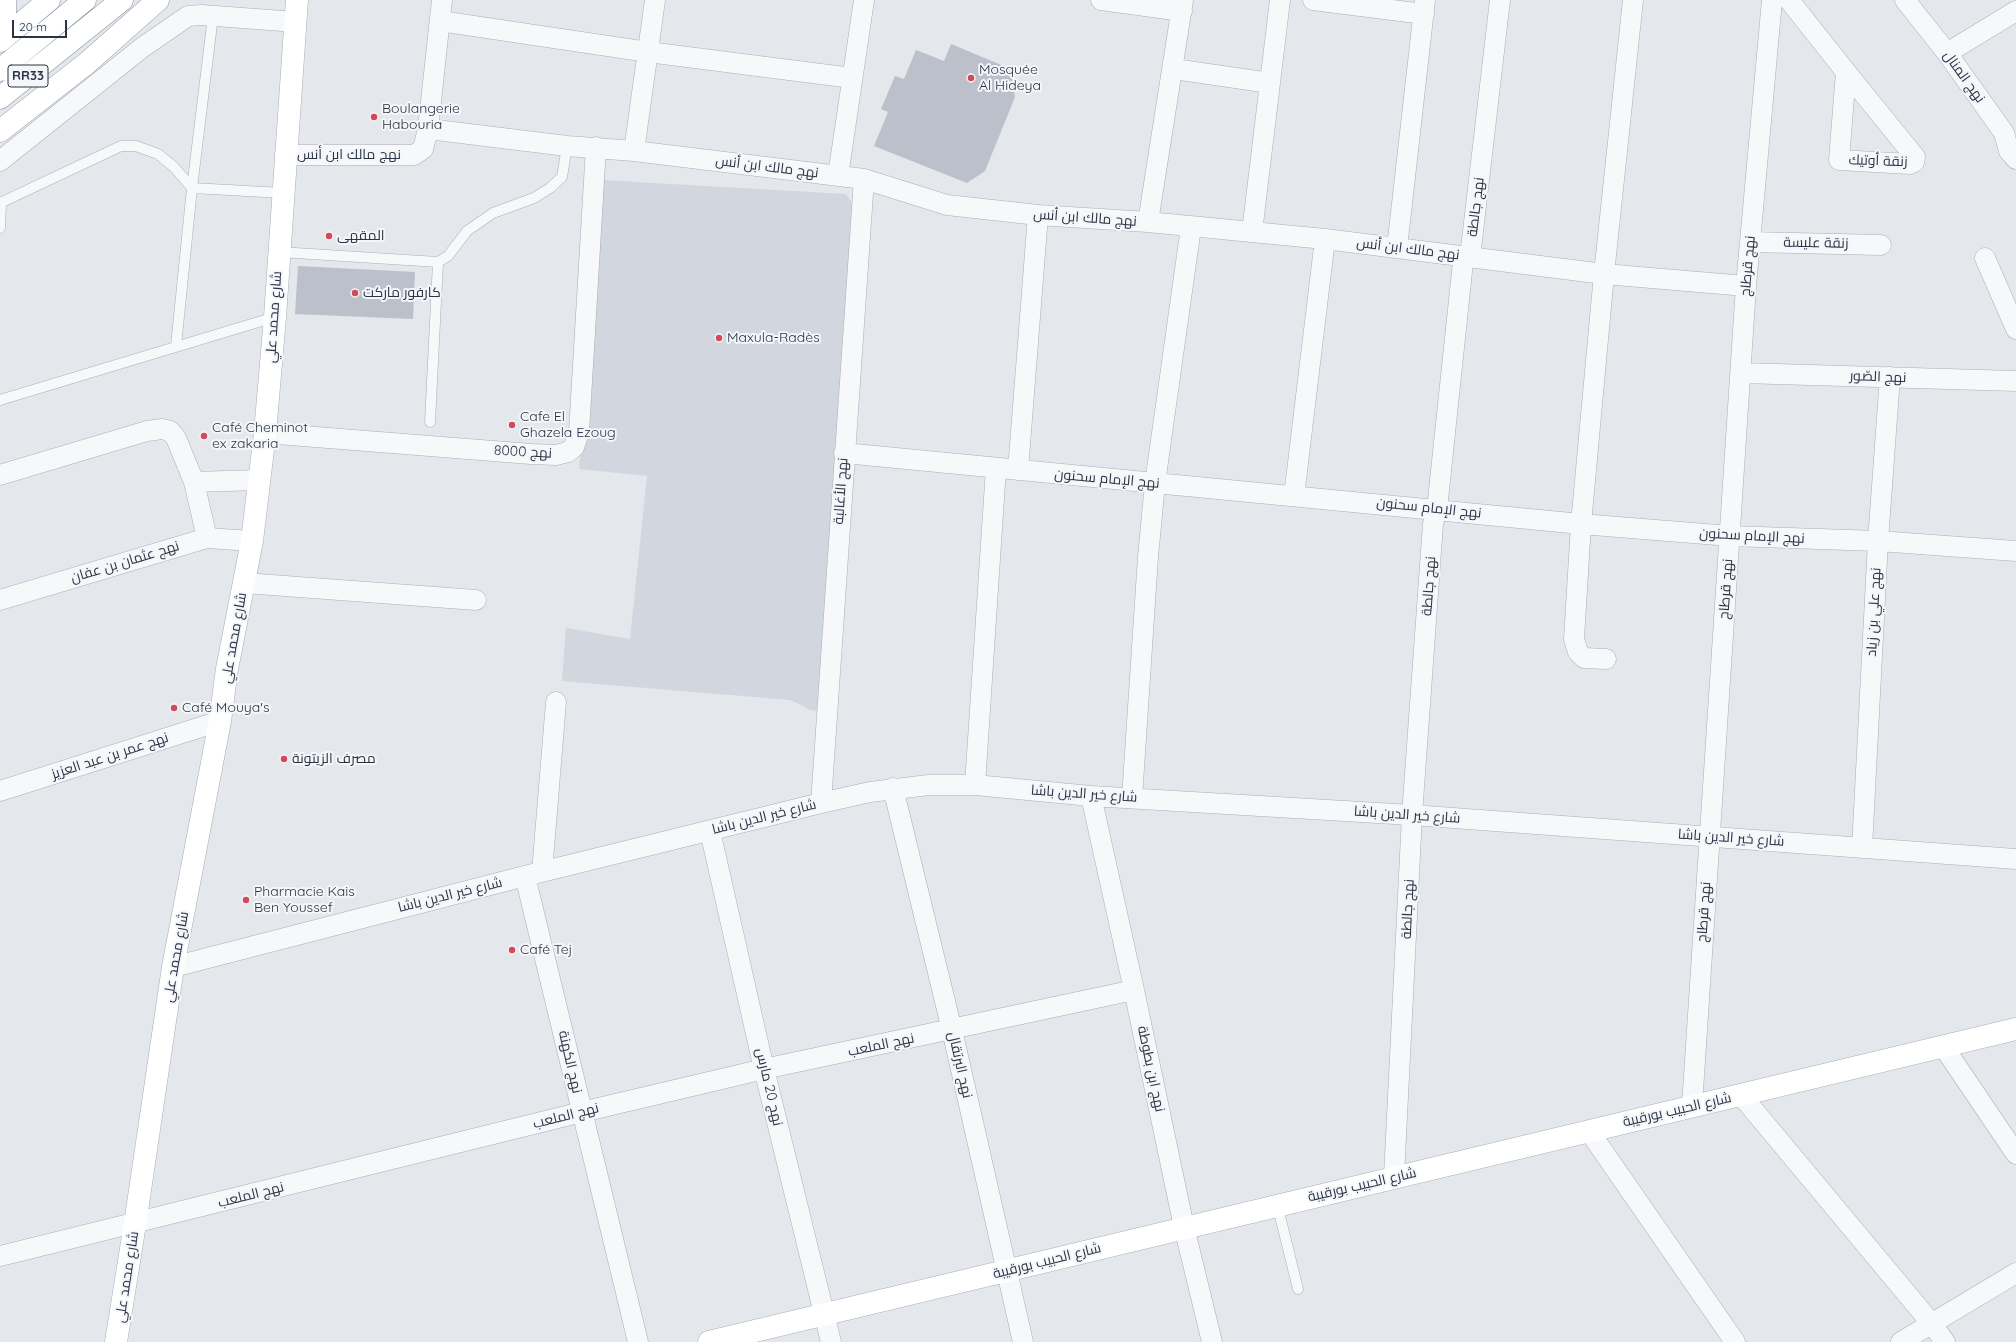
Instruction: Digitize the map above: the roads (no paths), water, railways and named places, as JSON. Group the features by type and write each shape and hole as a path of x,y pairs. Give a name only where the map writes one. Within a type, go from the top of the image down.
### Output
{"main road":[{"path":"2,38 5,0"},
{"path":"2,38 49,0"},
{"name":"RR33","path":"0,70 85,0"},
{"name":"RR33","path":"0,98 122,0"},
{"path":"0,131 87,63 158,0"},
{"name":"شارع محمد علي","path":"116,1342 135,1224 172,967 220,721 227,669 252,541 265,433 275,317 282,193 297,0"},
{"name":"شارع الحبيب بورقيبة","path":"709,1342 824,1313 1008,1271 1277,1204 2016,1029"}],"street":[{"path":"428,129 442,0"},
{"path":"634,151 655,0"},
{"path":"838,176 864,0"},
{"path":"1101,0 1183,5 1174,69 1148,222"},
{"path":"1252,232 1280,0"},
{"path":"1313,0 1425,7 1397,248"},
{"name":"نهج جالطة","path":"1394,1177 1412,815 1433,524 1437,509 1463,262 1470,257 1500,0"},
{"path":"1606,659 1584,658 1575,646 1581,524 1604,274 1633,0"},
{"name":"نهج قرطاج","path":"1692,1106 1746,286 1772,0"},
{"name":"زنقة أوتيك","path":"1789,0 1915,157 1914,162 1910,164 1839,160 1846,72"},
{"name":"نهج المنال","path":"1905,0 1946,53 2010,129 2010,151 2016,159"},
{"path":"1946,53 2016,11"},
{"path":"0,161 143,47 188,16 213,16 296,22"},
{"path":"440,21 648,52 852,78"},
{"path":"1174,69 1270,83"},
{"name":"نهج مالك ابن أنس","path":"285,155 414,155 423,150 428,129 567,146 634,151 864,179 947,205 1038,215 1148,222 1325,239 1604,274 1746,286"},
{"name":"نهج 8000","path":"265,433 531,454 556,455 568,452 574,447 579,432 596,147"},
{"name":"نهج الأغالبة","path":"821,804 864,179"},
{"path":"1018,470 1038,215"},
{"path":"1132,798 1148,557 1155,483 1191,226"},
{"path":"1294,496 1325,239"},
{"name":"زنقة عليسة","path":"1750,242 1881,245"},
{"path":"1986,258 2016,329"},
{"name":"نهج الصّور","path":"1741,373 2016,381"},
{"name":"نهج علي بن زياد","path":"1862,848 1878,541 1890,377"},
{"path":"0,475 147,431 162,429 170,431 176,438 194,482 207,538"},
{"name":"نهج الإمام سحنون","path":"844,453 1581,524 1730,536 1878,541 2016,551"},
{"path":"975,785 996,468"},
{"path":"194,482 259,480"},
{"name":"نهج عثمان بن عفان","path":"0,600 207,538 252,541"},
{"path":"244,583 476,600"},
{"name":"نهج الكهنة","path":"556,702 534,874 582,1112 638,1342"},
{"name":"نهج عمر بن عبد العزيز","path":"0,791 220,721"},
{"name":"شارع خير الدين باشا","path":"172,967 534,874 821,804 893,788 929,785 975,785 1090,796 1412,815 2016,859"},
{"name":"نهج البرتقال","path":"893,788 952,1030 1023,1342"},
{"name":"نهج ابن بطوطة","path":"1090,796 1134,990 1184,1227 1212,1342"},
{"name":"نهج 20 مارس","path":"710,831 764,1069 831,1342"},
{"name":"نهج الملعب","path":"0,1256 135,1224 582,1112 764,1069 1134,990"},
{"path":"1943,1046 2016,1154"},
{"path":"1741,1094 1932,1324 1945,1342"},
{"path":"1589,1131 1735,1342"},
{"path":"1901,1342 2016,1273"}],"lane":[{"path":"176,346 192,188 213,16"},
{"path":"0,228 0,203 121,146 136,146 158,154 174,167 192,188 282,193"},
{"path":"279,252 438,262 448,256 467,231 493,212 534,198 550,188 562,177 567,146"},
{"path":"430,422 438,262"},
{"path":"0,400 275,317"},
{"path":"1277,1204 1298,1289"}],"place":[{"name":"Mosquée Al Hideya","path":"971,78"},
{"name":"Boulangerie Habouria","path":"374,117"},
{"name":"المقهى","path":"329,236"},
{"name":"كارفور ماركت","path":"355,293"},
{"name":"Maxula-Radès","path":"719,338"},
{"name":"Cafe El Ghazela Ezoug","path":"512,425"},
{"name":"Café Cheminot ex zakaria","path":"204,436"},
{"name":"Café Mouya's","path":"174,708"},
{"name":"مصرف الزيتونة","path":"284,759"},
{"name":"Pharmacie Kais Ben Youssef","path":"246,900"},
{"name":"Café Tej","path":"512,950"}]}
